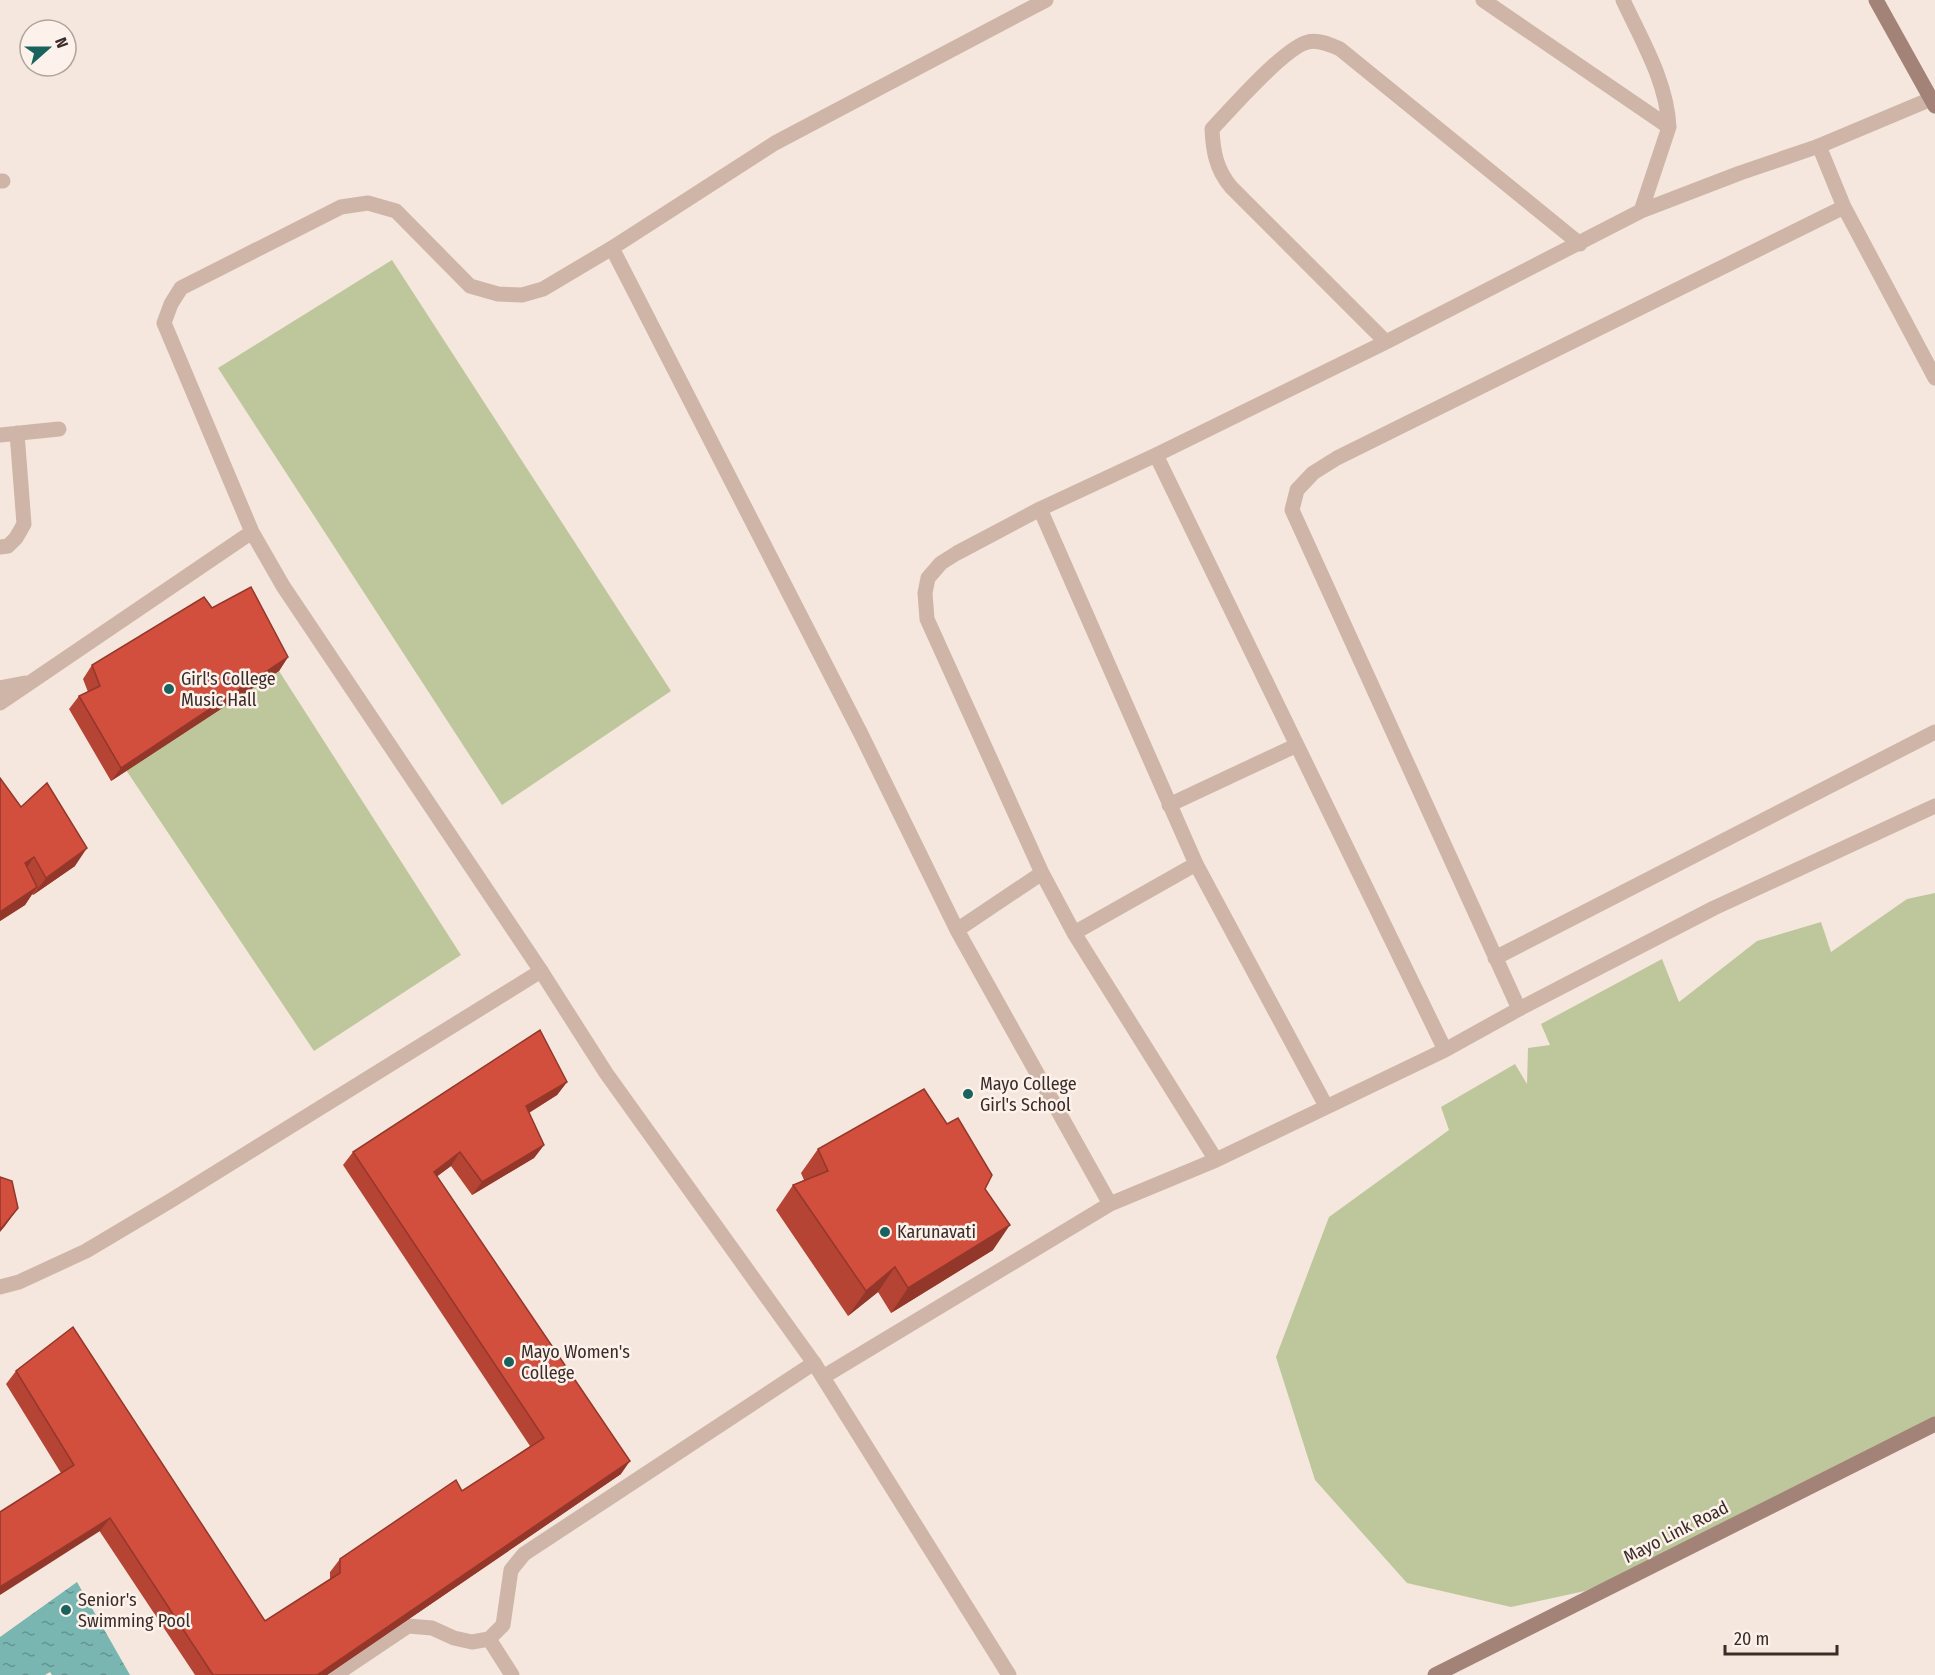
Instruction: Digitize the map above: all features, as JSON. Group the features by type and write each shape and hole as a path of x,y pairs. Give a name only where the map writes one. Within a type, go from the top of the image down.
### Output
{"street":[{"path":"1010,1675 814,1363 606,1073 541,971 284,586 252,532 164,323 171,304 181,288 341,207 368,203 396,211 470,286 498,294 522,295 543,289 612,248 774,143 1046,0"},
{"path":"1483,0 1669,127"},
{"path":"1623,0 1660,79 1668,105 1669,127 1641,212"},
{"path":"1216,1160 1074,933 1042,873 927,619 925,593 928,578 941,563 957,553 1040,509 1386,342 1641,212 1933,103 1876,0"},
{"path":"1386,342 1231,187 1222,177 1213,154 1212,129 1288,52 1309,41 1340,49 1580,244"},
{"path":"1819,146 1844,207 1935,378"},
{"path":"1519,1009 1292,510 1297,490 1313,474 1337,458 1844,207"},
{"path":"612,248 861,734 957,930 1110,1204"},
{"path":"0,435 59,429"},
{"path":"0,547 8,546 24,524 17,433"},
{"path":"1156,455 1295,746 1445,1050"},
{"path":"1040,509 1196,864 1326,1106"},
{"path":"0,703 252,532"},
{"path":"0,688 34,681"},
{"path":"1495,958 1935,732"},
{"path":"1169,805 1295,746"},
{"path":"823,1377 1110,1204 1216,1160 1445,1050 1714,908 1935,806"},
{"path":"1074,933 1196,864"},
{"path":"957,930 1042,873"},
{"path":"0,1287 19,1282 86,1251 170,1202 541,971"},
{"path":"335,1675 408,1626 432,1628 453,1638 472,1642 489,1639 502,1625 507,1608 511,1570 524,1554 814,1363"},
{"name":"Mayo Link Road","path":"1435,1675 1935,1424"},
{"path":"489,1639 512,1675"}],"green space":[{"path":"392,260 671,691 502,805 218,368"},
{"path":"279,671 461,955 314,1051 126,770"},
{"path":"1935,893 1935,1420 1722,1531 1585,1591 1511,1607 1407,1583 1315,1480 1276,1357 1329,1217 1449,1130 1441,1107 1515,1064 1527,1084 1528,1048 1550,1045 1541,1024 1662,959 1679,1002 1757,941 1821,922 1831,952 1907,899"}],"water":[{"name":"Senior's Swimming Pool","path":"77,1582 130,1675 52,1675 50,1672 45,1675 0,1675 0,1637"}],"building":[{"name":"Girl's College Music Hall","path":"251,587 288,657 121,768 79,696 100,686 92,665 204,597 212,608"},
{"path":"0,778 21,807 47,783 87,848 46,878 34,857 25,863 37,887 0,912"},
{"name":"Mayo Women's College","path":"540,1030 567,1082 526,1106 544,1145 482,1182 460,1152 434,1172 630,1461 317,1675 213,1675 110,1518 0,1587 0,1512 74,1465 16,1371 73,1327 265,1621 340,1573 340,1559 456,1480 462,1491 544,1438 353,1152"},
{"name":"Karunavati","path":"924,1089 947,1124 958,1118 992,1175 985,1189 1010,1225 908,1288 895,1267 866,1291 793,1185 828,1171 818,1149"},
{"path":"0,1177 12,1181 18,1208 0,1230"}],"place":[{"name":"Girl's College Music Hall","path":"169,689"},
{"name":"Mayo College Girl's School","path":"968,1094"},
{"name":"Karunavati","path":"885,1232"},
{"name":"Mayo Women's College","path":"509,1362"},
{"name":"Senior's Swimming Pool","path":"66,1610"}]}
